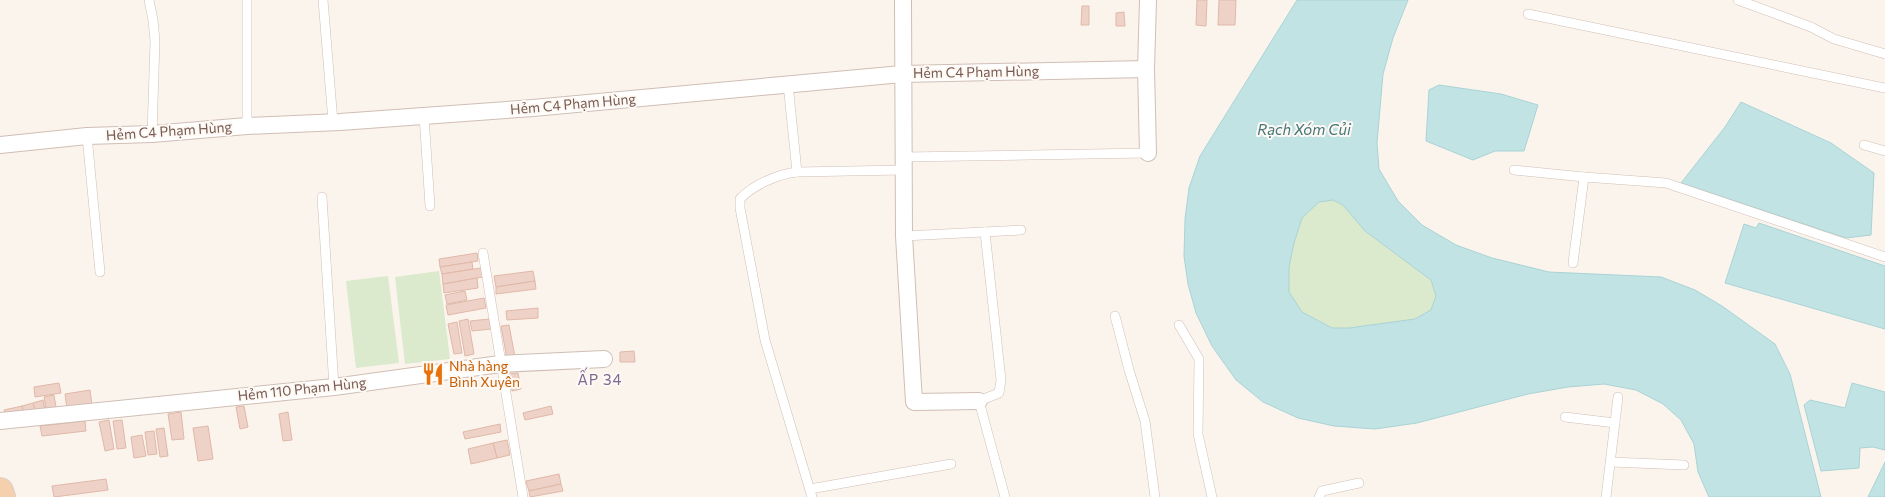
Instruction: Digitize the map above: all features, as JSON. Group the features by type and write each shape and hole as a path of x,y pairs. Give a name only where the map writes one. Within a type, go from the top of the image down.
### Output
{"main road":[{"path":"0,490 2,497"}],"street":[{"path":"903,0 904,236 914,402 979,401"},
{"path":"1148,0 1146,70 1148,153"},
{"name":"Hẻm C4 Phạm Hùng","path":"0,145 87,136 152,134 247,126 533,108 902,74 1146,70"},
{"name":"Hẻm 110 Phạm Hùng","path":"0,421 334,387 500,364 604,359"}],"lane":[{"path":"149,0 155,42 152,134"},
{"path":"247,0 247,126"},
{"path":"322,0 333,122"},
{"path":"1738,0 1804,24 1834,39 1885,54"},
{"path":"1528,14 1885,88"},
{"path":"788,84 797,172"},
{"path":"424,116 430,206"},
{"path":"87,136 100,272"},
{"path":"1864,145 1885,151"},
{"path":"951,464 811,493 765,340 739,202 741,197 774,177 797,172 903,163 1148,153"},
{"path":"1514,170 1666,183 1885,257"},
{"path":"1573,263 1584,177"},
{"path":"322,197 334,387"},
{"path":"904,236 1021,230"},
{"path":"985,232 1001,380 999,393 979,401 1005,497"},
{"path":"484,253 500,364 523,497"},
{"path":"1115,316 1145,421 1155,497"},
{"path":"1179,325 1200,359 1198,434 1212,497"},
{"path":"1606,497 1618,397"},
{"path":"1565,416 1615,423"},
{"path":"1611,462 1684,465"},
{"path":"1319,497 1322,491 1359,483"}],"green space":[{"path":"1333,200 1343,205 1365,231 1431,280 1436,296 1431,310 1415,319 1349,328 1332,328 1302,312 1289,292 1289,267 1294,243 1302,218 1319,202"},
{"path":"439,271 450,359 405,364 395,277"},
{"path":"388,276 399,363 356,368 346,281"}],"water":[{"name":"Rạch Xóm Củi","path":"1297,0 1408,0 1393,38 1383,74 1377,143 1379,169 1398,201 1422,225 1456,245 1492,258 1549,272 1661,277 1695,290 1722,306 1775,344 1790,374 1821,497 1709,497 1698,472 1694,444 1681,420 1663,404 1636,390 1604,384 1568,387 1528,394 1417,423 1375,429 1334,426 1298,418 1263,402 1236,380 1212,346 1196,313 1188,284 1184,256 1185,219 1189,188 1200,156","holes":["1333,200 1343,205 1365,231 1431,280 1436,296 1431,310 1415,319 1349,328 1332,328 1302,312 1289,292 1289,267 1302,218 1319,202"]},
{"path":"1439,85 1501,94 1538,105 1524,151 1495,151 1473,160 1426,141 1429,90"},
{"path":"1741,102 1831,143 1874,173 1871,235 1846,238 1681,183 1725,127"},
{"path":"1759,223 1885,266 1885,329 1725,283 1744,224 1756,228"},
{"path":"1852,383 1885,392 1885,450 1873,447 1860,448 1859,468 1821,471 1804,405 1810,400 1845,408"},
{"path":"1885,462 1885,497 1868,497"}],"building":[{"path":"1197,0 1207,0 1206,26 1196,25"},
{"path":"1219,0 1236,0 1235,25 1218,25"},
{"path":"1082,6 1089,6 1089,25 1081,25"},
{"path":"1124,12 1125,26 1116,26 1116,13"},
{"path":"477,253 478,261 440,267 439,259"},
{"path":"472,262 473,269 442,274 440,267"},
{"path":"481,268 483,277 443,284 442,274"},
{"path":"533,271 535,281 496,287 494,276"},
{"path":"477,278 478,288 444,293 443,284"},
{"path":"535,281 536,289 496,294 496,287"},
{"path":"465,291 467,300 447,304 445,295"},
{"path":"484,298 486,308 448,315 446,305"},
{"path":"538,308 538,318 507,320 506,311"},
{"path":"468,319 474,354 465,356 459,321"},
{"path":"489,319 491,329 472,331 470,321"},
{"path":"457,322 462,353 454,354 448,324"},
{"path":"509,325 515,357 507,359 501,326"},
{"path":"634,351 635,362 620,362 620,352"},
{"path":"518,373 521,389 512,391 509,374"},
{"path":"465,379 466,386 455,388 454,381"},
{"path":"59,383 61,393 35,397 34,387"},
{"path":"90,390 92,405 67,409 65,394"},
{"path":"54,395 56,407 46,409 44,397"},
{"path":"43,400 45,410 36,413 33,403"},
{"path":"33,403 36,413 24,416 22,406"},
{"path":"22,406 24,416 7,420 4,410"},
{"path":"244,406 248,427 240,429 236,407"},
{"path":"551,406 553,414 525,420 523,413"},
{"path":"181,412 184,439 172,440 168,414"},
{"path":"288,412 292,440 283,441 279,414"},
{"path":"109,420 114,449 105,451 99,422"},
{"path":"122,420 126,448 117,449 113,421"},
{"path":"85,421 86,431 42,436 40,426"},
{"path":"500,424 501,432 465,439 463,432"},
{"path":"208,426 213,459 198,461 193,428"},
{"path":"164,428 168,456 160,457 156,429"},
{"path":"154,431 157,454 148,455 145,432"},
{"path":"142,435 146,456 134,458 131,437"},
{"path":"507,440 510,455 497,458 493,443"},
{"path":"493,443 497,458 471,464 468,449"},
{"path":"559,474 561,484 529,491 526,481"},
{"path":"106,479 108,490 54,497 52,486"},
{"path":"561,484 563,491 530,497 529,491"}],"place":[{"name":"Nhà hàng Bình Xuyên","path":"433,374"}],"district":[{"name":"ẤP 34","path":"600,380"}]}
